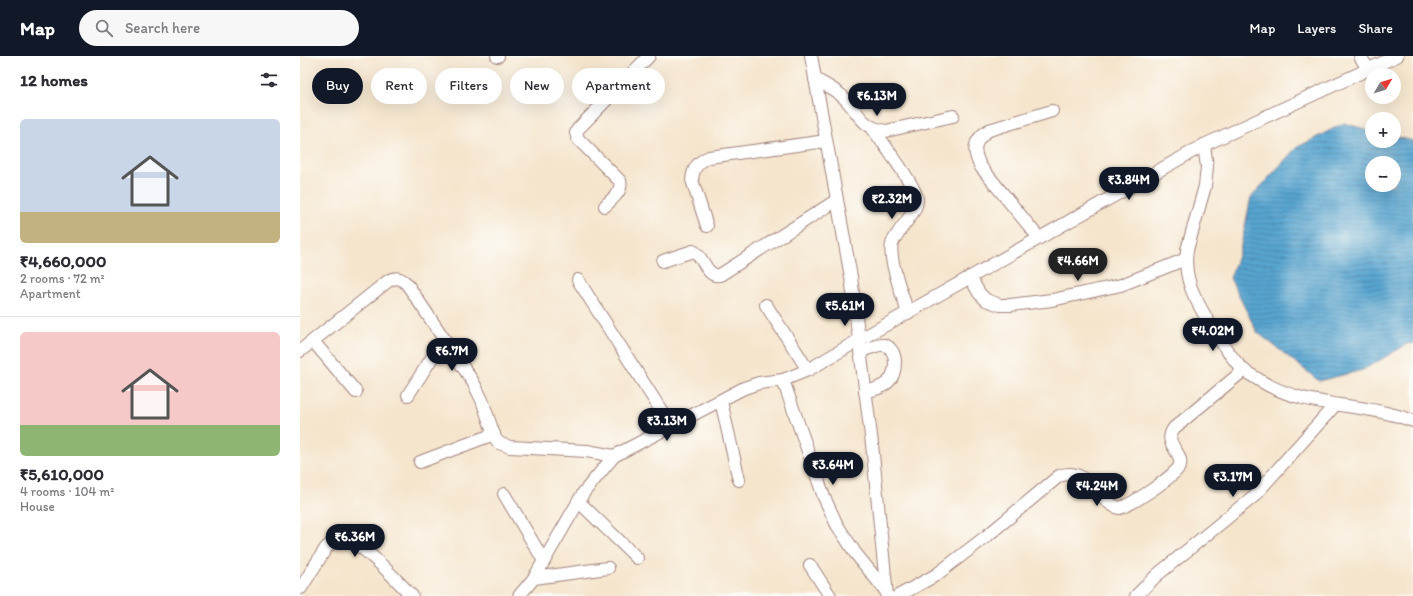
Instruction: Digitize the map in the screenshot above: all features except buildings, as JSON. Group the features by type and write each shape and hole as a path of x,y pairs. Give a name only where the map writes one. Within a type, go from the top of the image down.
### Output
{"street":[{"path":"605,206 620,190 620,181 578,139 576,133 578,129 649,56"},
{"path":"811,56 851,277 872,451 887,594"},
{"path":"1360,56 1367,68"},
{"path":"1370,68 1397,56"},
{"path":"519,596 534,578 584,492 614,456 744,388 759,382 783,380 859,346 908,313 1204,145 1365,70"},
{"path":"815,79 841,95 862,120 873,129 908,180 917,197 916,207 897,233 892,245 894,266 908,313"},
{"path":"1039,238 981,167 974,150 983,134 989,130 1052,111"},
{"path":"873,129 886,131 953,116"},
{"path":"707,226 692,180 696,165 701,160 709,157 826,141"},
{"path":"1204,145 1207,167 1205,186 1187,250 1186,259 1189,286 1197,303 1224,347 1244,370 1272,388 1304,399 1335,405 1369,409 1403,417 1413,421"},
{"path":"663,261 693,251 698,254 712,274 720,275 837,200"},
{"path":"970,278 986,300 1000,305 1010,305 1052,300 1121,285 1186,259"},
{"path":"300,351 388,281 396,278 407,284 473,382 482,400 494,434 499,443 510,447 587,451 614,456"},
{"path":"578,280 671,426"},
{"path":"766,305 808,370"},
{"path":"408,395 444,339"},
{"path":"313,341 356,392"},
{"path":"859,346 883,345 888,347 894,354 895,368 892,378 884,385 865,392"},
{"path":"898,596 936,575 1060,476 1066,473 1074,473 1081,476 1110,503 1119,508 1128,505 1164,482 1176,472 1180,463 1171,442 1170,436 1174,428 1244,370"},
{"path":"783,380 824,497 837,525 856,554 887,594"},
{"path":"721,401 739,480"},
{"path":"1136,596 1157,575 1254,496 1335,405"},
{"path":"420,462 494,434"},
{"path":"504,494 544,561"},
{"path":"578,502 637,558"},
{"path":"301,588 330,543 348,540 367,552 412,596"},
{"path":"810,565 830,596"},
{"path":"534,578 608,568"}],"water":[{"path":"1344,123 1365,129 1365,148 1401,148 1401,138 1413,141 1413,344 1409,343 1363,370 1319,381 1257,332 1230,278 1240,250 1251,197 1296,148"}]}
